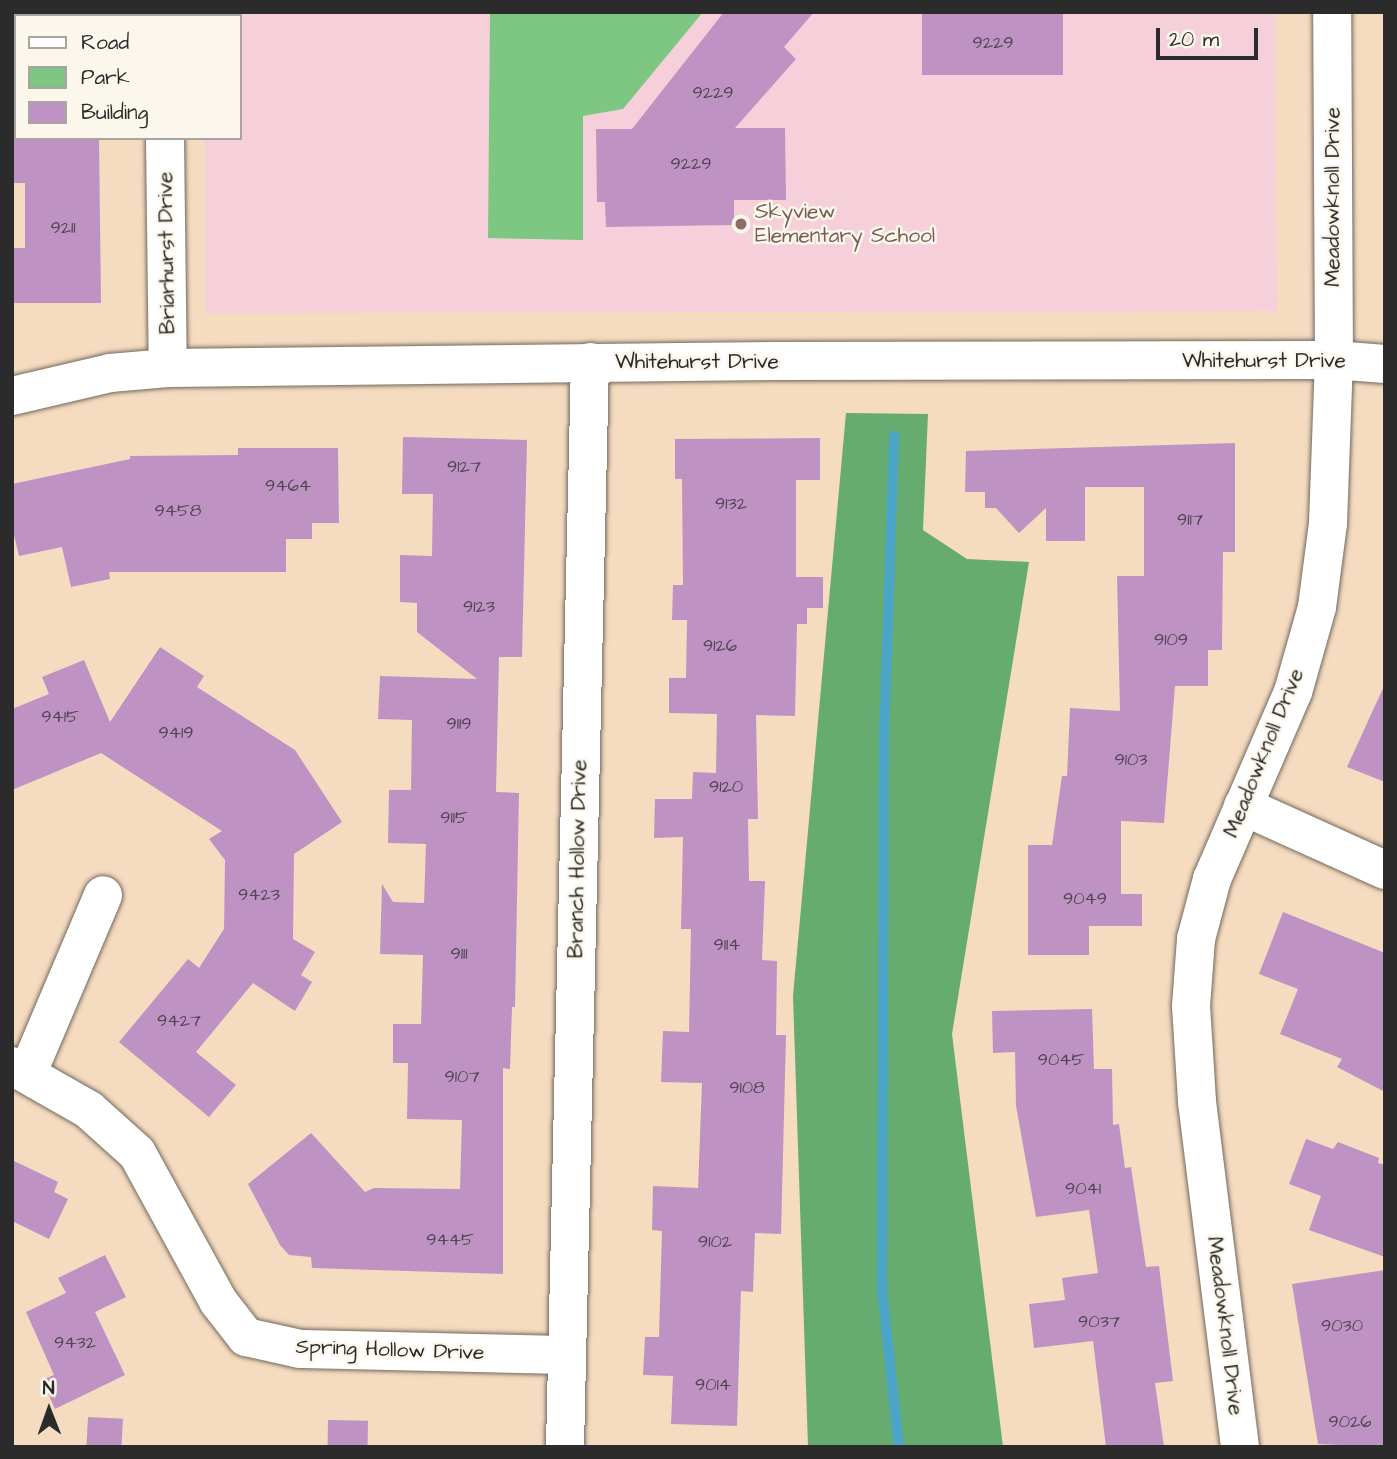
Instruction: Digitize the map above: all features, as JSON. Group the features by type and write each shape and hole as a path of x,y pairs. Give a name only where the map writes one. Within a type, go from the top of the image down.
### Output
{"street":[{"name":"Meadowknoll Drive","path":"1241,1447 1197,1101 1191,1006 1199,927 1212,879 1293,692 1317,607 1328,523 1335,360 1332,12"},
{"name":"Briarhurst Drive","path":"166,140 168,368"},
{"name":"Whitehurst Drive","path":"12,396 110,373 168,368 590,362 1335,360 1385,364"},
{"name":"Branch Hollow Drive","path":"565,1447 590,362"},
{"path":"1243,806 1385,870"},
{"path":"20,1069 103,895"},
{"name":"Spring Hollow Drive","path":"20,1069 89,1111 136,1153 218,1301 246,1337 300,1349 566,1355"}],"shaded area":[{"name":"Skyview Elementary School","path":"204,12 1275,12 1277,311 206,313 205,140 242,140 242,14"}],"green space":[{"path":"490,12 703,12 623,109 583,116 583,240 488,238"},
{"path":"846,413 928,414 923,530 967,559 1029,562 952,1034 1003,1447 808,1447 793,996"}],"building":[{"name":"Skyview Elementary School","path":"724,12 814,12 784,47 796,59 735,128 785,128 786,200 734,200 734,225 606,227 605,202 597,202 596,129 632,129"},
{"path":"922,12 1063,12 1063,75 922,75"},
{"path":"12,138 99,140 101,303 12,303 12,248 25,248 25,183 12,183"},
{"path":"403,437 527,440 522,657 499,657 496,792 519,793 515,1007 512,1007 510,1069 503,1068 503,1274 312,1268 311,1257 289,1255 280,1245 248,1184 311,1133 365,1192 374,1188 460,1189 462,1120 407,1119 408,1063 393,1063 393,1024 421,1024 423,955 380,954 382,884 393,902 424,903 426,844 388,843 389,790 411,790 412,720 378,719 380,676 477,679 417,632 417,603 400,602 400,555 432,556 433,494 402,494"},
{"path":"820,438 820,480 796,480 796,577 823,577 823,608 807,608 807,624 797,624 795,716 756,715 758,819 748,819 749,881 765,881 762,960 777,961 776,1035 786,1035 781,1234 755,1233 753,1292 741,1291 737,1426 671,1424 673,1376 643,1375 645,1337 659,1337 662,1231 652,1230 653,1186 698,1188 702,1083 661,1082 663,1031 689,1032 691,929 681,929 683,837 654,838 655,799 692,799 693,772 716,773 717,714 669,713 669,678 686,678 687,620 672,620 673,585 683,585 682,479 675,479 675,439"},
{"path":"1235,443 1235,552 1223,552 1222,650 1208,650 1208,686 1175,686 1164,823 1121,821 1121,894 1142,894 1142,926 1089,926 1089,955 1028,955 1028,845 1052,845 1062,776 1067,776 1070,708 1120,711 1117,576 1144,576 1144,487 1085,487 1085,541 1046,541 1046,508 1019,533 996,508 985,508 985,492 965,492 966,451"},
{"path":"238,448 338,448 339,523 312,523 312,539 286,539 286,572 109,572 110,579 71,587 62,547 19,556 12,527 12,484 130,459 130,456 238,455"},
{"path":"160,647 204,676 197,687 295,750 342,822 294,854 293,939 315,952 301,975 312,982 295,1011 253,983 196,1052 236,1085 209,1117 119,1042 188,959 199,968 224,929 225,860 209,839 222,831 101,753 12,790 12,709 49,694 42,677 84,660 110,722"},
{"path":"1385,684 1385,782 1347,767"},
{"path":"1283,912 1385,953 1385,1092 1337,1067 1342,1059 1280,1034 1298,989 1259,974"},
{"path":"1092,1009 1094,1069 1112,1069 1113,1125 1119,1124 1125,1168 1131,1167 1146,1267 1159,1266 1173,1381 1155,1383 1164,1447 1106,1447 1093,1341 1034,1348 1029,1304 1065,1300 1062,1278 1098,1273 1089,1210 1036,1217 1016,1106 1015,1052 993,1053 992,1011"},
{"path":"1306,1139 1333,1149 1338,1142 1379,1158 1378,1163 1385,1165 1385,1257 1309,1230 1321,1196 1289,1184"},
{"path":"12,1160 58,1182 54,1192 68,1199 49,1239 12,1221"},
{"path":"105,1255 126,1297 95,1312 125,1375 55,1409 42,1380 54,1375 26,1312 66,1293 58,1278"},
{"path":"1385,1270 1385,1447 1318,1444 1292,1284"},
{"path":"88,1417 123,1419 121,1447 86,1447"},
{"path":"328,1420 368,1421 368,1447 328,1447"}],"waterway":[{"path":"894,436 884,731 882,1289 899,1447"}],"place":[{"name":"Skyview Elementary School","path":"741,224"}]}
